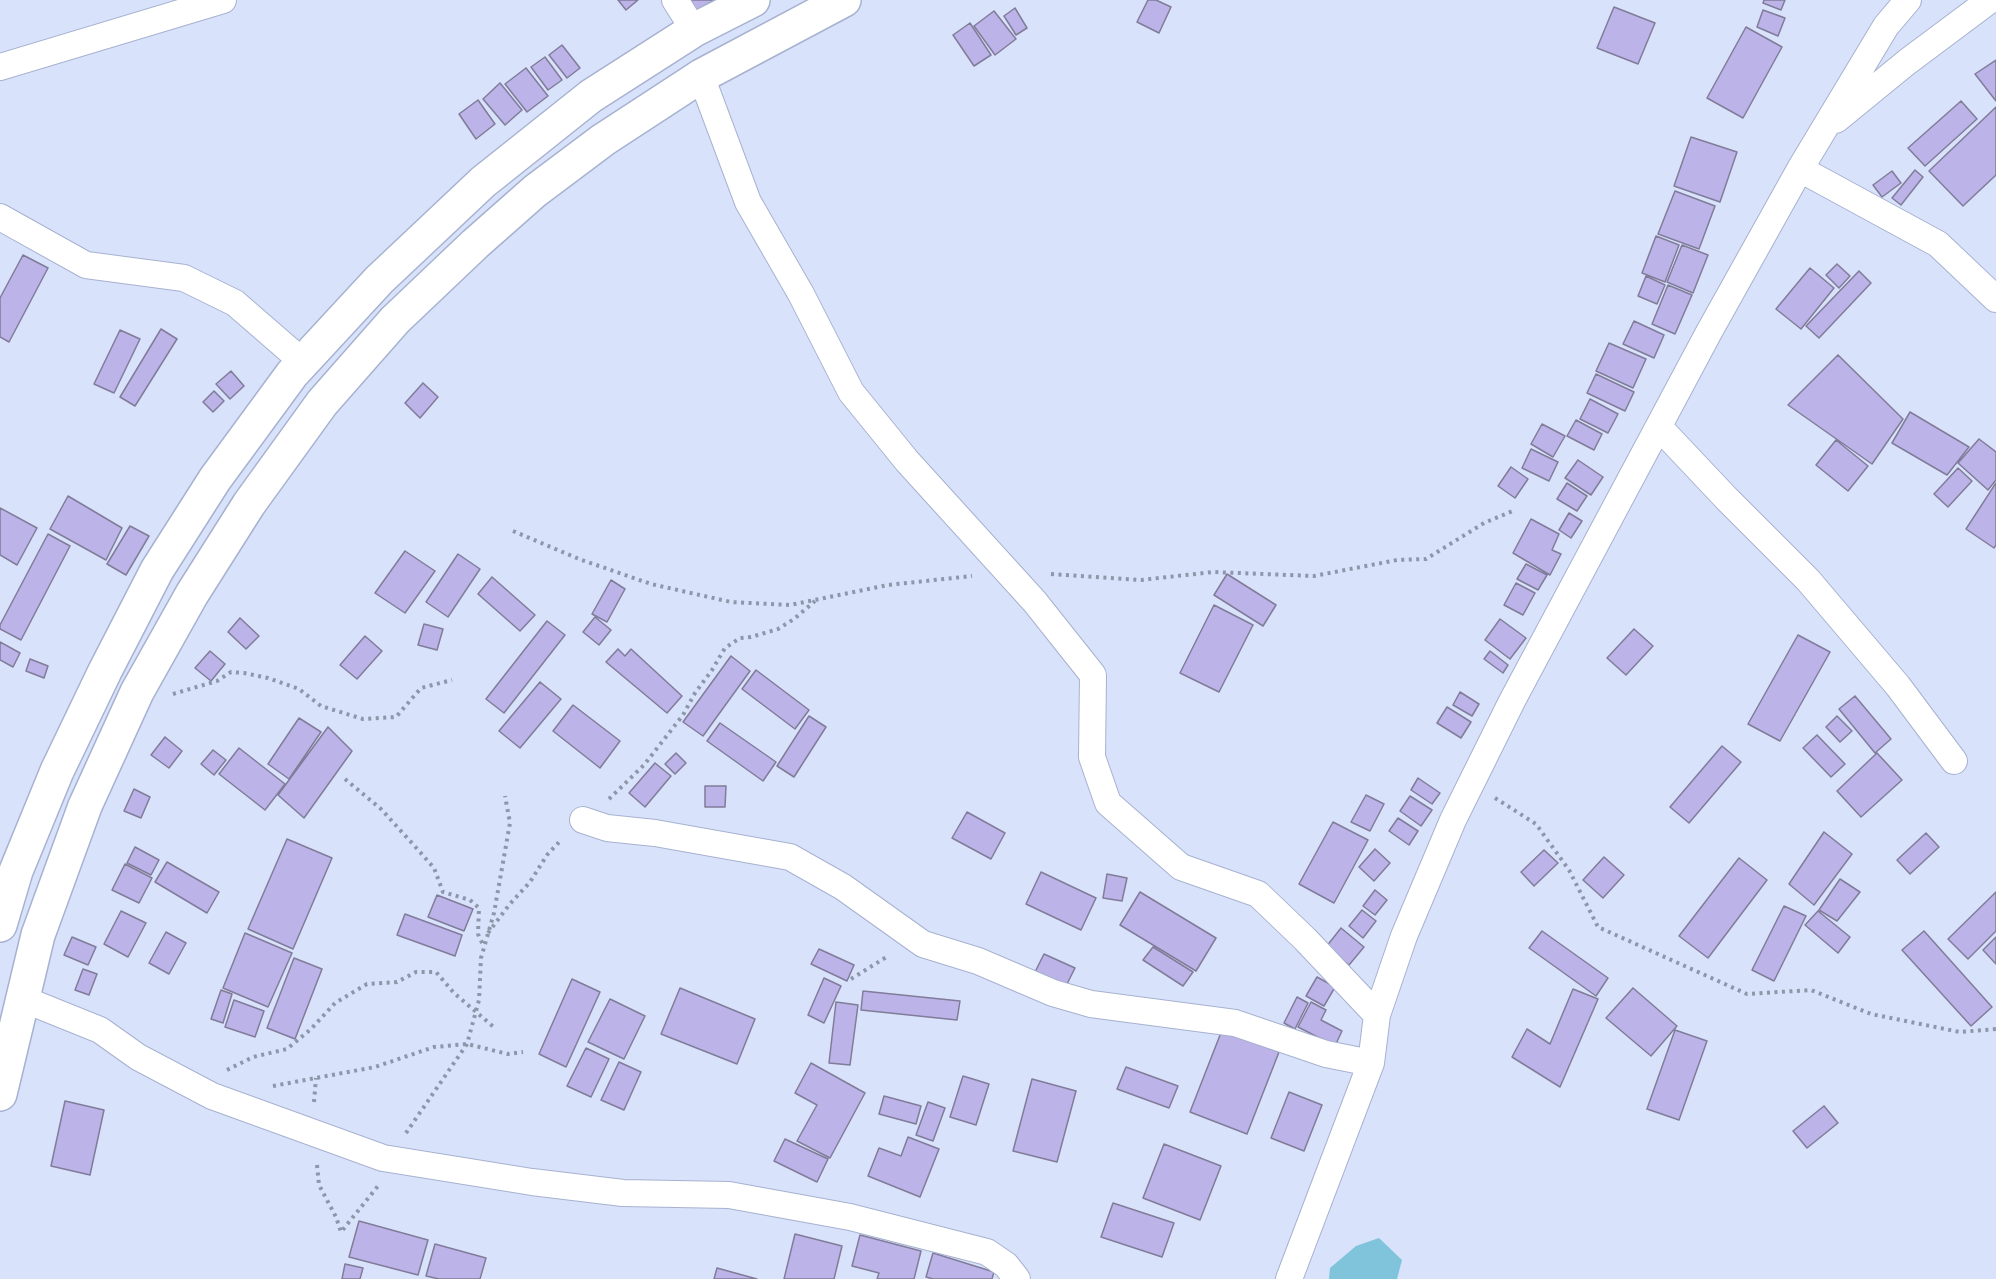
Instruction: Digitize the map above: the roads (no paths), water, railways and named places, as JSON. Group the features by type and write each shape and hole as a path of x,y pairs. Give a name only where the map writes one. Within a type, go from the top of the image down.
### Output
{"main road":[{"path":"0,925 16,871 57,771 105,670 157,570 215,479 303,362 379,280 483,182 591,96 694,30 753,0"},
{"path":"0,1094 38,935 85,806 137,692 192,594 249,504 322,403 394,320 535,191 603,140 701,76 844,0"}],"street":[{"path":"0,67 223,0"},
{"path":"675,0 694,30"},
{"path":"1886,26 1892,0"},
{"path":"1289,1279 1371,1063 1377,1015 1404,936 1453,820 1512,701 1800,169 1886,26 1908,0"},
{"path":"1822,132 1907,62 1990,0"},
{"path":"701,76 748,202 801,294 851,392 907,461 1035,602 1093,675 1092,757 1108,803 1181,867 1258,894 1305,939 1377,1015"},
{"path":"1800,169 1938,244 1996,299"},
{"path":"0,217 86,265 184,278 235,303 303,362"},
{"path":"1659,427 1726,499 1808,580 1898,686 1954,761"},
{"path":"583,820 608,828 655,833 790,857 843,887 923,944 978,961 1053,993 1091,1004 1235,1023 1326,1054 1371,1063"},
{"path":"22,999 100,1030 138,1057 212,1096 387,1159 532,1182 623,1193 729,1195 850,1217 987,1252 1006,1264 1017,1279"}],"water":[{"path":"1379,1238 1402,1260 1397,1279 1329,1279 1330,1268 1356,1246"}]}
